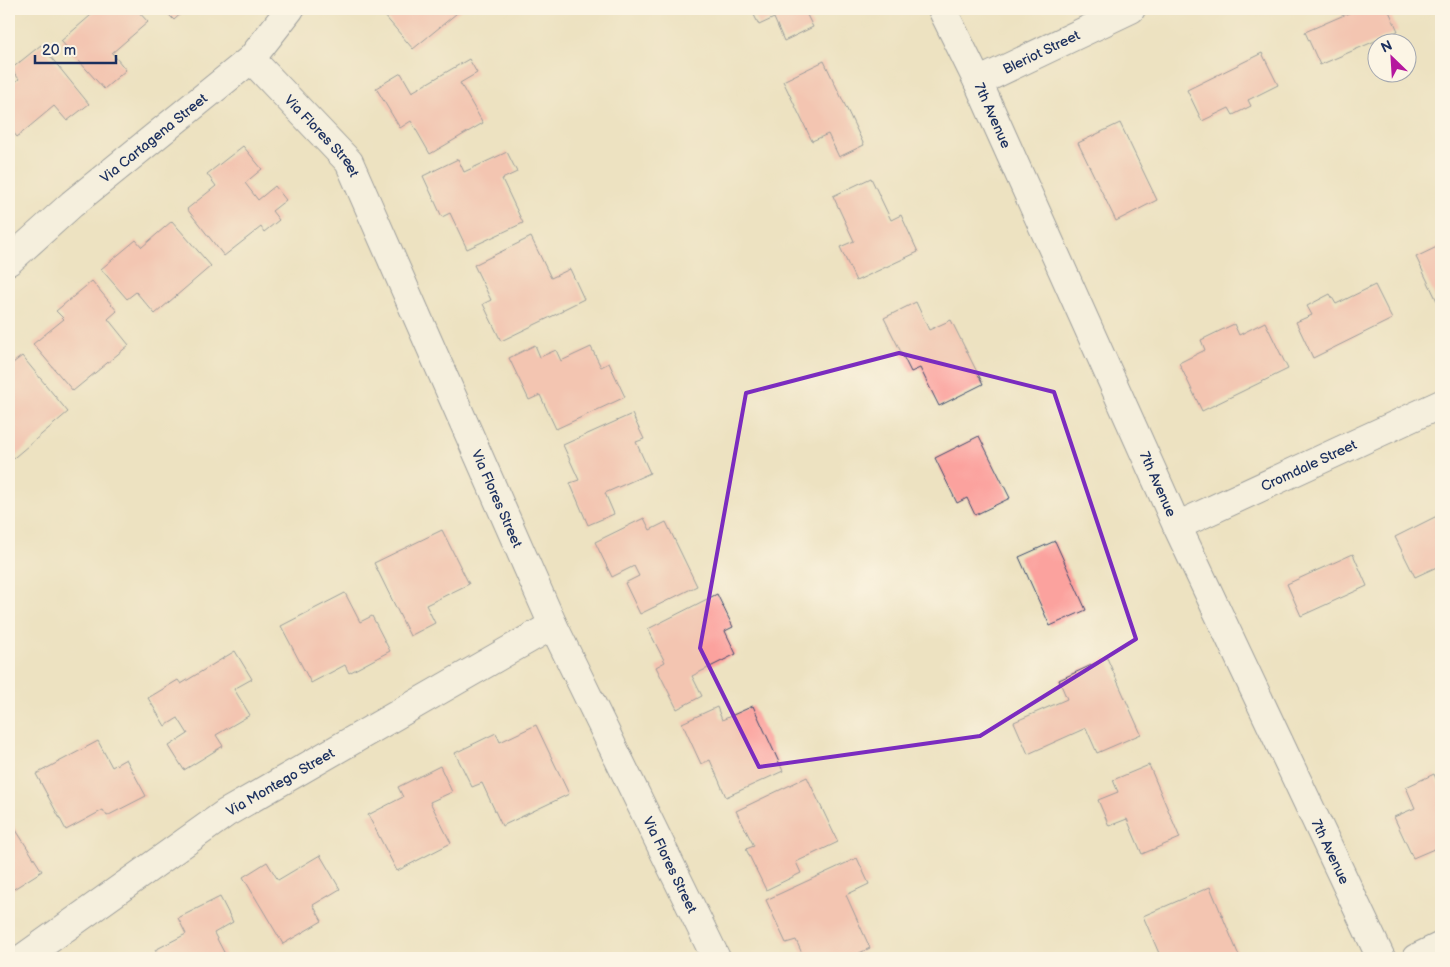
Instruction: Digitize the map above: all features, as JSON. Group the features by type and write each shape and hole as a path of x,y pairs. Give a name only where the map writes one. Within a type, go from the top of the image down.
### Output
{"street":[{"name":"Via Cartagena Street","path":"9,260 72,204 251,59 290,9"},
{"name":"7th Avenue","path":"942,9 978,82 1177,526 1382,958"},
{"name":"Bleriot Street","path":"978,82 1131,9"},
{"name":"Via Flores Street","path":"251,59 349,162 553,624 716,958"},
{"name":"Cromdale Street","path":"1177,526 1441,404"},
{"name":"Via Montego Street","path":"22,958 226,813 553,624"},
{"path":"1416,958 1441,946"}],"highlighted area":[{"path":"899,353 1054,392 1136,639 980,736 759,767 700,648 746,393"}],"building":[{"path":"98,9 136,9 148,22 112,53 126,70 104,89 61,41"},
{"path":"163,9 186,9 174,20"},
{"path":"379,9 462,9 413,49"},
{"path":"751,9 804,9 813,27 784,41 774,18 759,25"},
{"path":"1358,9 1388,9 1398,31 1368,32 1368,44 1320,65 1305,32"},
{"path":"41,45 89,104 67,121 54,106 17,137 9,127 9,87 19,79 11,69"},
{"path":"1262,53 1278,85 1248,100 1251,106 1233,115 1229,108 1202,121 1187,90"},
{"path":"469,59 477,73 460,83 483,123 430,154 411,121 400,128 376,88 401,73 412,92"},
{"path":"824,61 864,145 839,157 828,134 812,141 783,81"},
{"path":"1120,123 1157,200 1116,221 1078,143"},
{"path":"243,146 262,169 245,183 258,200 275,186 286,200 272,211 279,220 264,232 261,227 224,256 187,209 216,186 207,174"},
{"path":"507,152 517,172 502,179 523,223 467,249 450,213 442,217 423,176 458,159 464,172"},
{"path":"871,178 891,220 901,215 918,252 856,281 840,247 854,241 833,196"},
{"path":"172,221 211,266 155,314 136,292 127,299 101,269 136,240 142,247"},
{"path":"531,237 551,278 570,269 584,299 501,341 483,304 491,300 474,265"},
{"path":"1441,245 1441,299 1437,301 1416,257"},
{"path":"92,281 117,311 108,319 129,345 73,391 33,344 64,319 56,311"},
{"path":"1375,285 1392,319 1313,358 1296,322 1312,315 1307,306 1330,294 1336,304"},
{"path":"916,302 929,330 951,320 983,384 939,406 920,368 911,372 884,318"},
{"path":"1265,322 1288,369 1202,411 1179,363 1205,350 1201,340 1234,324 1239,335"},
{"path":"535,345 540,357 556,350 561,361 591,347 601,367 609,363 625,397 556,429 540,395 529,400 509,358"},
{"path":"22,356 68,412 9,462 9,366"},
{"path":"632,414 644,439 636,442 650,473 605,493 614,514 588,525 570,483 579,480 563,445"},
{"path":"979,436 1010,498 975,515 967,498 957,503 935,458"},
{"path":"1441,514 1441,565 1415,577 1395,537"},
{"path":"644,518 650,530 666,522 697,586 640,614 625,583 639,576 634,566 612,577 595,542"},
{"path":"442,530 469,584 426,605 435,623 410,636 374,563"},
{"path":"1055,541 1086,610 1050,626 1019,557"},
{"path":"1353,554 1367,586 1301,616 1287,584"},
{"path":"345,593 360,622 372,616 390,651 349,673 345,665 311,683 281,626"},
{"path":"717,594 733,627 725,631 736,654 692,676 702,696 677,709 656,667 665,662 648,629"},
{"path":"235,651 252,679 234,689 250,715 216,735 223,746 184,770 169,746 188,734 178,718 165,726 148,698 178,680 181,684"},
{"path":"1107,658 1141,734 1097,753 1086,728 1028,754 1014,722 1067,699 1059,680"},
{"path":"753,706 783,771 726,797 710,760 701,764 682,723 717,707 722,720"},
{"path":"536,725 569,794 502,826 482,783 472,787 455,753 496,733 500,742"},
{"path":"98,741 112,767 126,759 146,796 107,816 103,810 66,830 36,774"},
{"path":"1149,765 1180,838 1142,854 1127,819 1109,826 1098,800 1118,792 1113,780"},
{"path":"440,766 452,792 430,802 451,843 397,871 368,815 403,797 398,787"},
{"path":"1434,774 1441,790 1441,846 1413,858 1394,817 1415,808 1406,787"},
{"path":"807,777 838,842 796,862 801,873 766,890 746,849 754,846 736,811"},
{"path":"9,819 42,871 9,892"},
{"path":"320,855 340,889 313,905 322,921 283,944 243,877 267,862 278,880"},
{"path":"857,858 869,884 846,895 870,948 849,958 804,958 796,940 786,943 766,900"},
{"path":"1210,887 1240,958 1161,958 1143,916"},
{"path":"220,897 233,922 214,933 227,958 160,958 155,950 186,934 178,918"}]}
